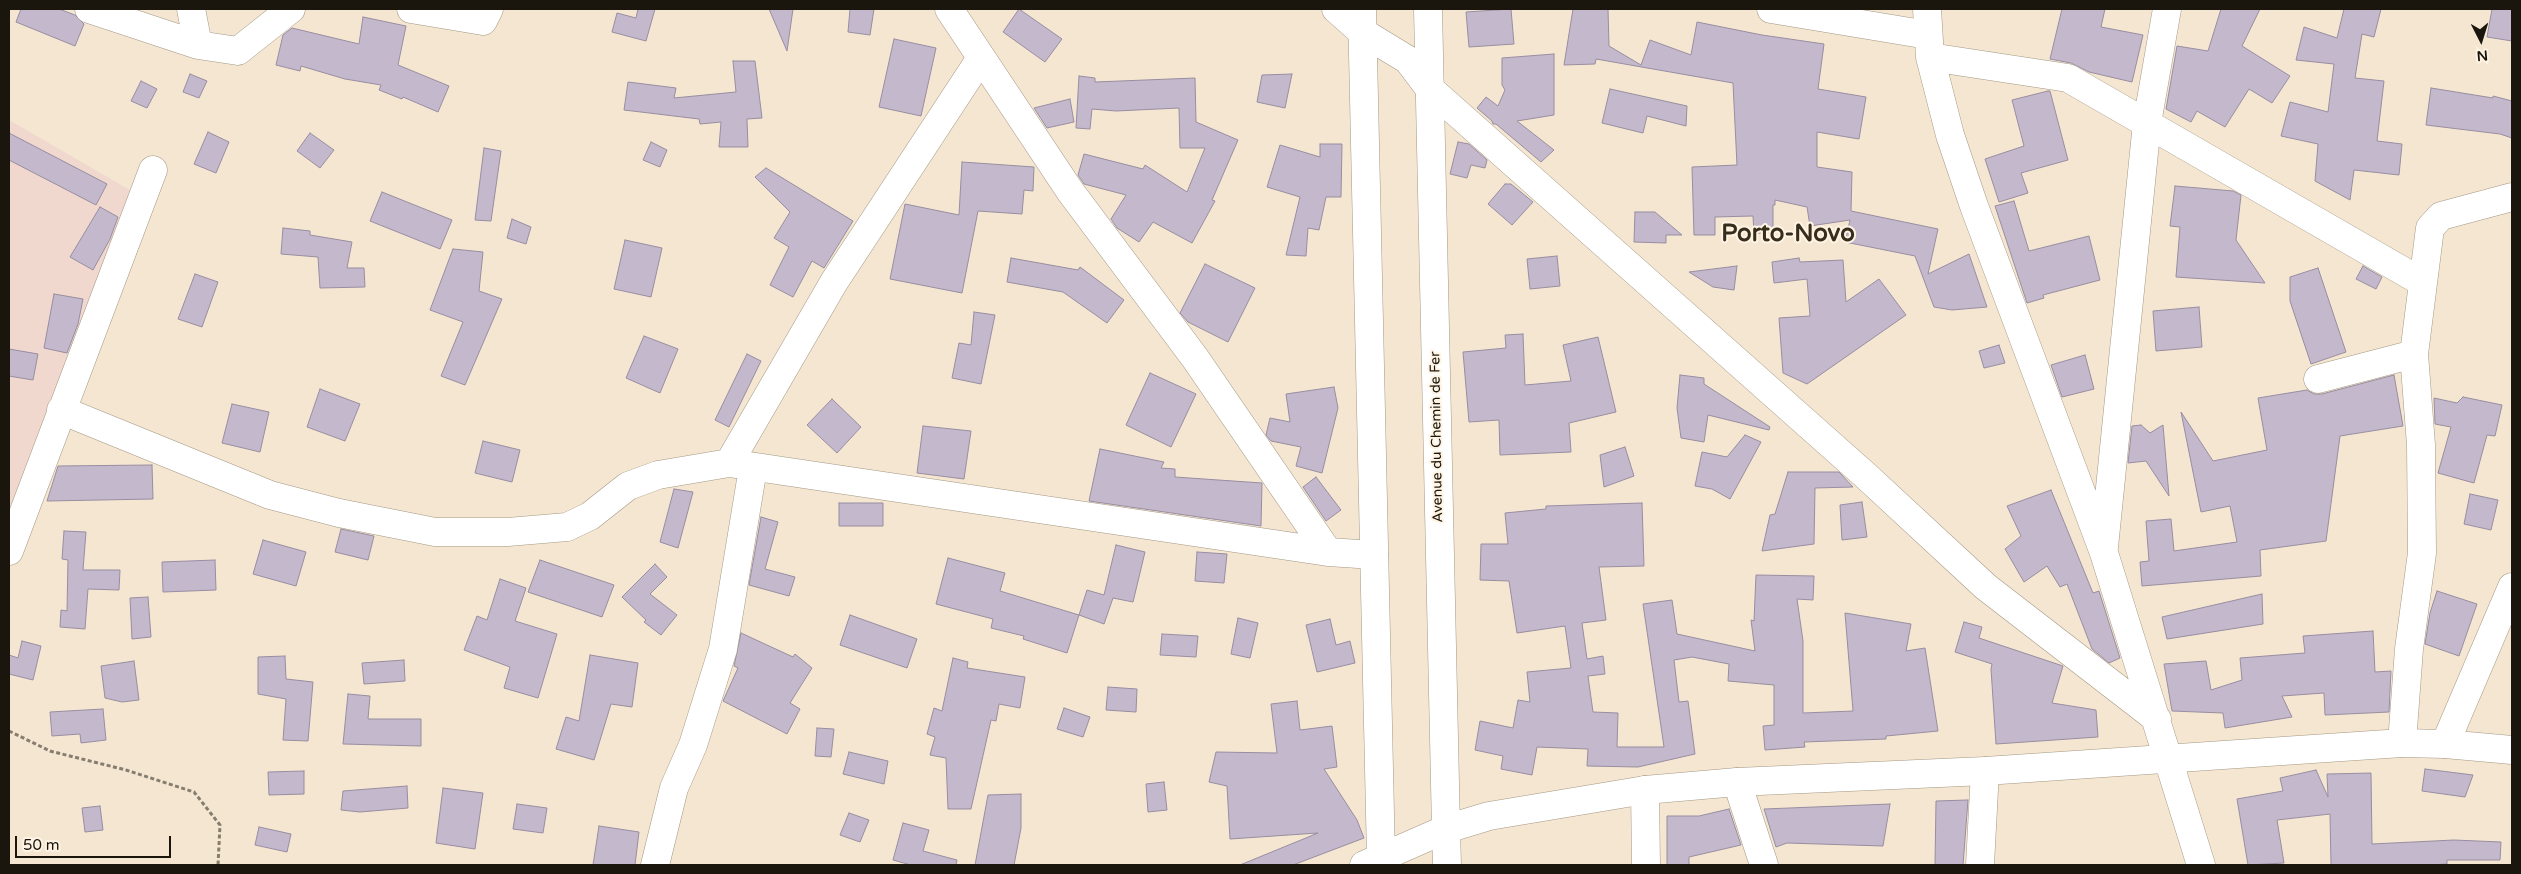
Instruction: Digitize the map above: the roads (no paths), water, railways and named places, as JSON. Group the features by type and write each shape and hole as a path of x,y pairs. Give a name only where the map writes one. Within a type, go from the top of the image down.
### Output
{"street":[{"path":"89,9 198,45 238,51 291,9"},
{"path":"191,9 198,45"},
{"path":"411,9 483,21 488,9"},
{"path":"949,9 1070,191 1194,358 1328,552"},
{"path":"1336,9 1362,20 1408,60 1429,88 1865,475 1986,587 2157,719"},
{"name":"Avenue du Chemin de Fer","path":"1428,9 1447,865"},
{"path":"1771,9 2068,78 2422,282"},
{"path":"1927,9 1929,46 1950,135 1974,206 2104,554 2201,865"},
{"path":"2104,554 2146,123 2167,9"},
{"path":"1362,20 1374,555 1375,863 1446,829 1488,816 1644,790 1737,782 1985,771 2402,743 2445,744 2512,750"},
{"path":"655,865 674,788 693,745 723,649 741,465 834,282 981,58"},
{"path":"9,551 153,170"},
{"path":"2402,743 2409,649 2422,553 2421,445 2414,354 2430,228 2440,216 2512,197"},
{"path":"2318,379 2414,354"},
{"path":"61,410 270,495 339,514 435,532 508,532 567,527 590,516 628,486 658,475 741,465 1328,552 1374,555"},
{"path":"2445,744 2512,587"},
{"path":"1980,865 1985,771"},
{"path":"1737,782 1764,865"},
{"path":"1644,790 1646,865"}],"district":[{"name":"Porto-Novo","path":"1788,235"}]}
